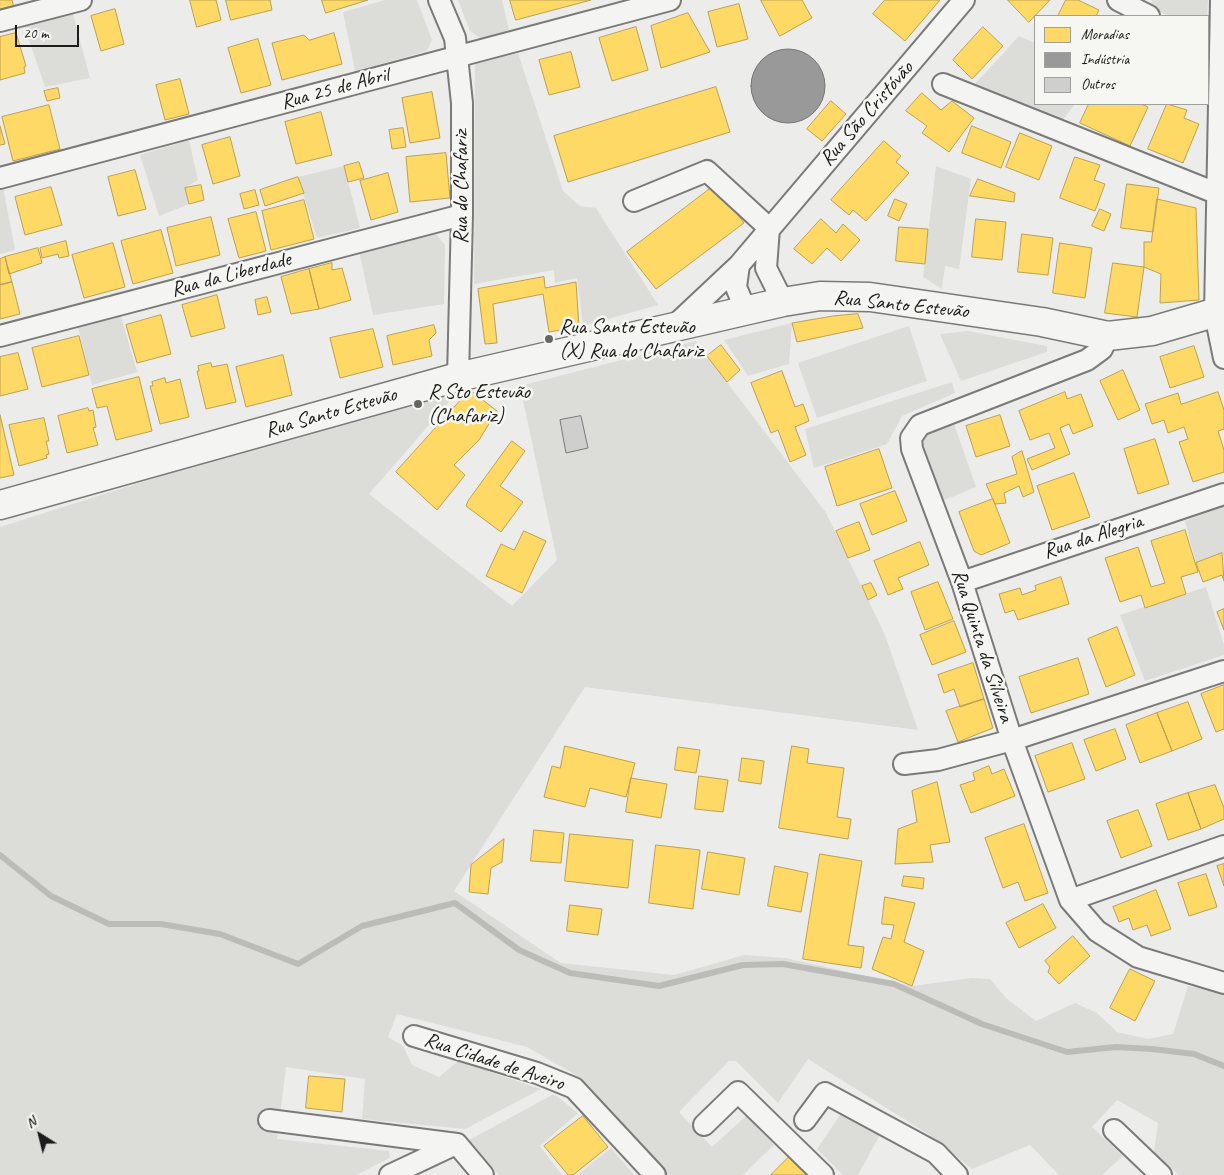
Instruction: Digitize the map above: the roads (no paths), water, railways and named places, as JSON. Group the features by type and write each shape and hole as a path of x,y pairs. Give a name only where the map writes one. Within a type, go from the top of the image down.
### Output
{"street":[{"path":"0,20 81,0"},
{"name":"Rua do Chafariz","path":"439,0 455,38 462,103 462,215 458,377"},
{"name":"Rua 25 de Abril","path":"0,178 670,0"},
{"name":"Rua São Cristóvão","path":"672,328 739,265 964,0"},
{"path":"1118,0 1147,15"},
{"path":"1221,0 1213,49 1220,312 1224,358"},
{"path":"943,84 1216,193"},
{"path":"634,201 708,171 769,228 766,268 783,302"},
{"name":"Rua da Liberdade","path":"0,336 462,215"},
{"path":"739,265 736,288 746,311"},
{"name":"Rua Santo Estevão","path":"0,505 458,377 783,302 820,296 870,297 1042,322 1108,336 1152,331 1220,312"},
{"name":"Rua Quinta da Silveira","path":"1108,336 1102,349 1088,360 920,425 910,438 912,449 962,582 1012,740 1070,900 1097,931 1138,957 1224,983"},
{"name":"Rua da Alegria","path":"962,582 1224,494"},
{"path":"904,764 938,760 1012,740 1224,671"},
{"path":"1070,900 1224,846"},
{"name":"Rua Cidade de Aveiro","path":"414,1036 537,1074 574,1088 656,1175"},
{"path":"704,1125 738,1092 822,1175"},
{"path":"804,1120 825,1093 936,1153 957,1175"},
{"path":"269,1120 457,1144 483,1175"},
{"path":"1114,1130 1161,1175"},
{"path":"390,1175 457,1144"}],"waterway":[{"path":"0,855 51,896 109,924 161,924 220,934 298,964 362,926 455,903 519,950 570,973 659,986 743,965 783,964 894,984 982,1024 1067,1052 1116,1047 1152,1049 1194,1054 1224,1066"}],"place":[{"name":"Rua Santo Estevão (X) Rua do Chafariz","path":"549,339"},
{"name":"R Sto Estevão (Chafariz)","path":"418,404"}]}
